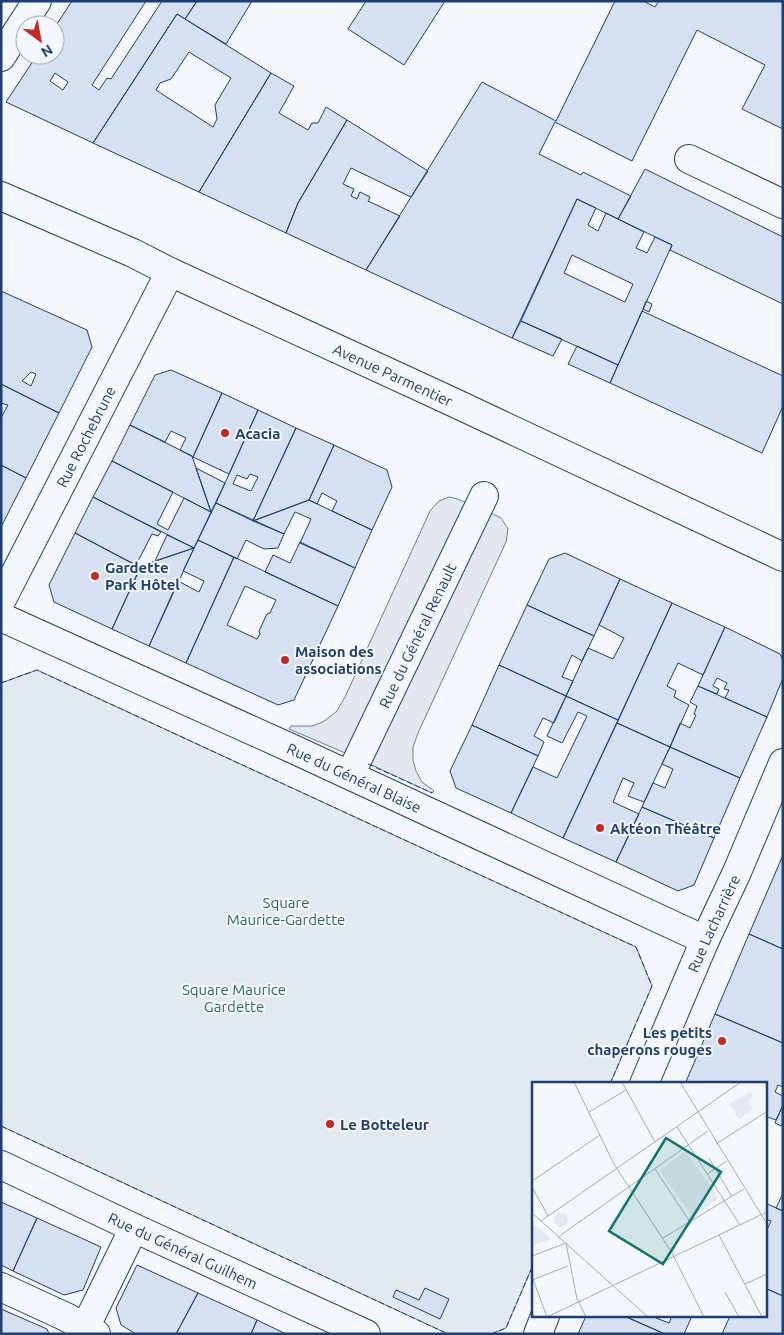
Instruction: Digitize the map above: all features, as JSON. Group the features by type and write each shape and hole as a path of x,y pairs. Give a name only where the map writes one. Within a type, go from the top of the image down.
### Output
{"street":[{"path":"1,57 37,1"},
{"path":"689,159 783,204"},
{"name":"Avenue Parmentier","path":"1,196 133,253 170,272 783,557"},
{"name":"Rue Rochebrune","path":"1,602 170,272"},
{"name":"Rue du Général Renault","path":"350,775 484,496"},
{"name":"Rue du Général Blaise","path":"1,617 350,775 705,940"},
{"name":"Rue Lacharrière","path":"645,1082 783,763"},
{"name":"Rue du Général Guilhem","path":"1,1164 134,1228 366,1334"},
{"path":"1,1287 66,1317 87,1332 134,1228"},
{"path":"538,1334 544,1318"}],"green space":[{"name":"Square Maurice Gardette","path":"37,670 636,947 652,986 611,1082 532,1082 532,1267 506,1328 491,1334 448,1334 1,1126 1,683"}],"shaded area":[{"path":"449,497 479,507 501,518 508,529 506,542 413,747 413,760 416,771 422,782 434,791 432,793 289,729 291,726 312,726 323,722 337,711 430,511 439,501"}],"building":[{"path":"72,1 146,1 92,85 99,90 107,78 111,79 162,1 197,1 185,19 177,14 93,143 6,102 30,65 65,65 65,15 63,15","holes":["55,73 68,82 63,90 50,81"]},
{"path":"197,1 252,1 226,44 185,19"},
{"path":"366,1 445,1 404,65 348,29"},
{"path":"615,1 643,1 655,7 659,1 783,1 783,129 742,109 765,65 697,30 632,161 555,122 539,154 581,175 583,172 631,196 618,219 577,199 512,338 366,270 482,82 556,121"},
{"path":"177,14 271,73 199,192 93,143","holes":["189,52 231,78 215,105 217,119 213,127 156,90 160,83 171,79"]},
{"path":"271,73 294,86 279,113 308,130 312,123 318,123 326,107 347,120 298,203 286,233 199,192"},
{"path":"347,120 428,171 411,197 351,168 343,184 354,189 351,196 357,199 360,192 370,197 368,201 400,216 366,270 286,233 298,203"},
{"path":"645,169 783,237 783,304 670,250 672,245 618,219"},
{"path":"577,199 596,208 588,225 598,231 606,213 644,232 636,248 647,253 655,237 672,245 618,365 521,321","holes":["572,255 633,284 625,302 564,273"]},
{"path":"1,291 87,330 92,347 59,413 1,384","holes":["31,372 36,374 31,386 22,381"]},
{"path":"646,301 652,304 649,312 643,309"},
{"path":"642,311 783,376 783,406 762,453 610,383"},
{"path":"521,321 562,339 553,356 512,338"},
{"path":"577,346 618,365 610,383 568,364"},
{"path":"171,370 222,393 193,457 180,450 186,438 171,431 165,442 130,425 155,375"},
{"path":"1,384 59,413 26,478 1,465 1,418 8,405 1,403"},
{"name":"Acacia","path":"222,393 258,410 229,474 193,457"},
{"path":"258,410 296,428 253,521 216,503","holes":["250,474 258,477 251,491 233,484 237,475 247,479"]},
{"path":"130,425 192,456 211,512 112,461"},
{"path":"296,428 334,445 309,500 253,521"},
{"path":"334,445 387,470 392,487 372,530 332,511 337,501 322,493 317,504 309,500"},
{"path":"112,461 173,492 157,524 168,530 184,498 211,512 194,548 93,497"},
{"path":"1,465 26,478 1,527"},
{"path":"196,468 225,483 211,512"},
{"path":"93,497 161,532 158,536 152,534 136,565 75,533"},
{"path":"309,500 372,530 355,568 300,543 311,519 295,512 284,534 253,521"},
{"path":"216,503 284,534 278,548 264,549 246,540 237,559 198,540"},
{"name":"Gardette Park Hôtel","path":"75,533 139,567 141,566 112,629 54,602 49,585"},
{"path":"167,535 194,548 155,561"},
{"path":"198,540 234,557 186,663 149,646 178,581 199,592 204,581 183,571"},
{"path":"300,542 355,568 338,606 265,572 273,555 290,563"},
{"path":"194,548 149,646 112,629 141,566"},
{"path":"565,553 620,579 594,636 527,605 549,559"},
{"path":"234,557 338,606 294,700 278,705 186,663","holes":["245,586 276,600 270,613 267,614 257,639 227,625"]},
{"path":"620,579 672,603 618,720 566,696 588,648 613,659 624,638 599,625"},
{"path":"672,603 725,627 703,675 678,663 667,686 676,691 674,697 689,705 670,747 617,723"},
{"path":"527,605 594,636 582,661 572,655 562,677 573,681 566,696 499,665"},
{"path":"725,627 780,654 783,660 783,678 767,717 725,698 729,690 724,689 727,683 717,678 713,686 719,689 717,694 698,686"},
{"path":"499,665 566,696 554,723 543,718 534,736 544,742 538,756 472,725"},
{"path":"698,686 767,717 740,778 670,747 680,723 690,728 696,715 694,714 697,706 690,702"},
{"path":"566,696 618,720 563,838 511,813 533,767 557,778 587,716 578,712 562,743 547,736"},
{"path":"617,723 670,747 644,802 628,796 634,783 623,778 613,802 639,814 616,862 563,838"},
{"path":"472,725 538,756 511,813 456,788 450,771"},
{"path":"670,747 740,778 714,838 642,807 653,783 665,788 673,769 662,764"},
{"path":"642,807 714,838 694,885 678,891 616,862"},
{"path":"783,855 783,949 749,934"},
{"path":"749,934 783,949 783,1043 715,1014"},
{"path":"715,1014 783,1043 783,1087 778,1085 775,1092 783,1096 783,1105 776,1120 766,1116 766,1082 686,1082"},
{"path":"783,1105 783,1122 781,1126 775,1123"},
{"path":"783,1193 783,1211 776,1208"},
{"path":"1,1202 37,1218 13,1271 1,1265"},
{"path":"766,1203 783,1211 783,1296 766,1288 766,1232 771,1221 766,1219"},
{"path":"37,1218 101,1247 83,1290 64,1295 13,1271"},
{"path":"137,1265 198,1293 176,1334 136,1334 121,1325 116,1308"},
{"path":"425,1288 449,1299 440,1319 393,1297 396,1290 419,1300"},
{"path":"766,1288 783,1296 783,1334 722,1334 729,1318 766,1318"},
{"path":"198,1293 257,1320 251,1334 176,1334"},
{"path":"1,1309 47,1329 49,1334 1,1334"},
{"path":"585,1318 629,1318 665,1334 578,1334"},
{"path":"629,1318 656,1318 669,1323 671,1318 691,1318 684,1334 665,1334"},
{"path":"257,1320 286,1334 251,1334"}],"fence":[{"path":"1,683 37,670 636,947 652,986 611,1082"},
{"path":"368,764 432,793"},
{"path":"1,1126 448,1334"},
{"path":"491,1334 506,1328 532,1267"}],"place":[{"name":"Acacia","path":"225,433"},
{"name":"Gardette Park Hôtel","path":"95,576"},
{"name":"Maison des associations","path":"285,660"},
{"name":"Aktéon Théâtre","path":"600,828"},
{"name":"Les petits chaperons rouges","path":"722,1041"},
{"name":"Le Botteleur","path":"330,1124"}],"park label":[{"name":"Square Maurice-Gardette","path":"286,910"}]}
